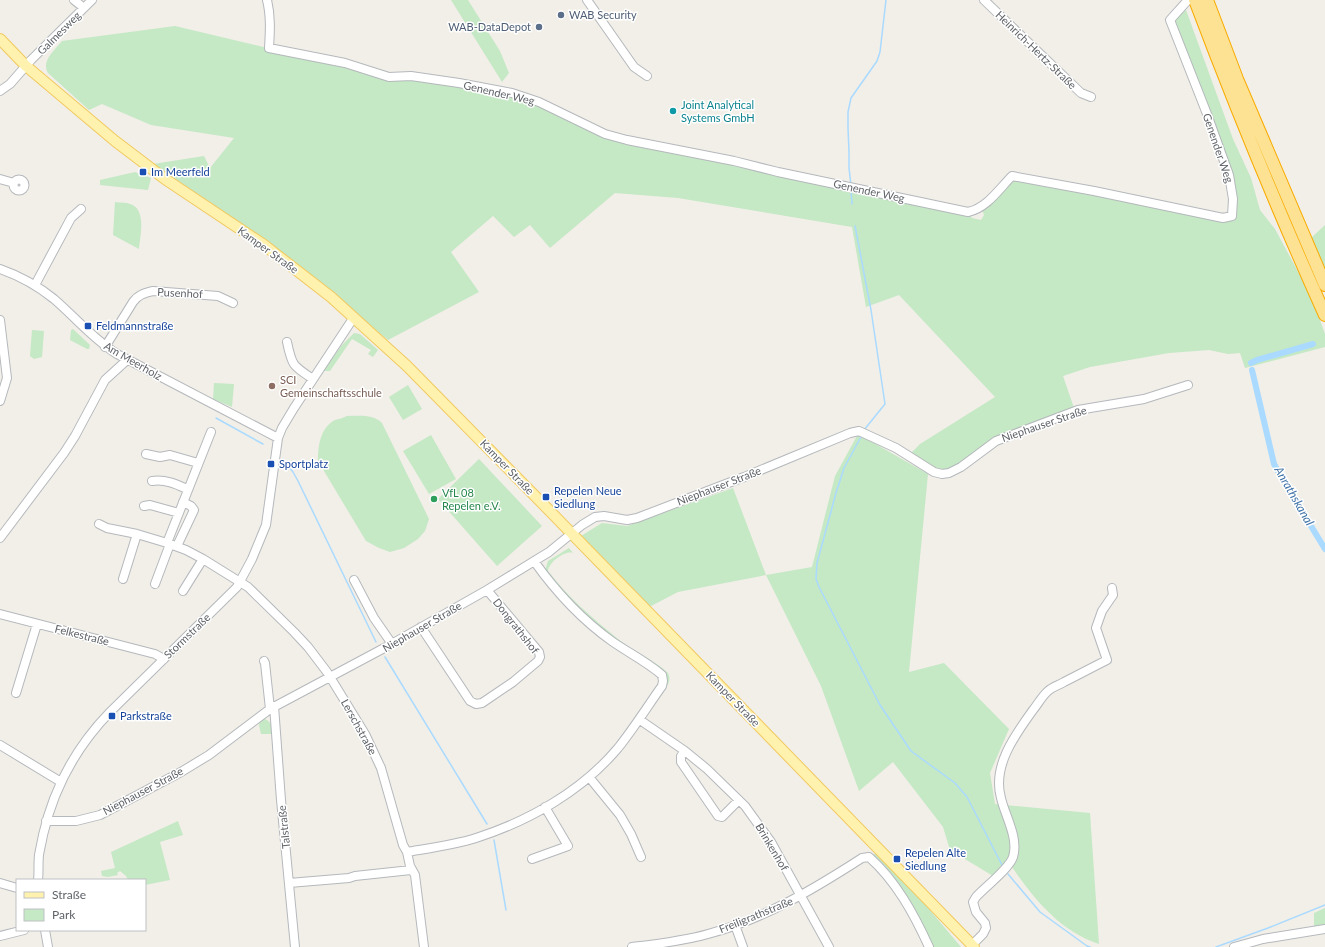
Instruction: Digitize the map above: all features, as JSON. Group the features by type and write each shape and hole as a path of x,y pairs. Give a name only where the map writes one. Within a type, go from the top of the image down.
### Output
{"highway":[{"path":"1206,0 1237,79 1325,285"},
{"path":"1189,1 1234,100 1267,182 1325,315"}],"main road":[{"name":"Kamper Straße","path":"0,39 26,66 140,161 264,245 331,297 354,317 429,388 973,946"}],"street":[{"path":"74,0 84,8"},
{"name":"Galmesweg","path":"26,66 92,0"},
{"name":"Genender Weg","path":"267,0 270,24 269,48 345,63 389,77 411,76 512,93 539,102 605,134 627,140 734,161 778,172 968,212 976,211 984,205 1012,176 1094,191 1223,218 1232,216 1233,199 1229,175 1170,20 1189,1"},
{"path":"587,0 634,67 647,76"},
{"name":"Heinrich-Hertz-Straße","path":"984,0 1081,93 1091,97"},
{"path":"0,91 10,84 26,66"},
{"path":"0,179 14,183"},
{"path":"35,285 71,218 81,209"},
{"name":"Am Meerholz","path":"0,271 35,285 53,299 105,347 127,360 278,438"},
{"name":"Pusenhof","path":"105,347 133,302 138,296 147,292 153,291 218,296 234,303"},
{"name":"Stormstraße","path":"38,879 39,855 46,821 61,782 81,745 97,725 236,587 240,581 252,559 266,525 278,438 294,408 354,317"},
{"path":"0,320 7,378 0,401"},
{"path":"287,342 290,357 297,369 313,379"},
{"path":"0,538 64,453 75,436 105,380 127,360"},
{"name":"Niephauser Straße","path":"46,821 76,821 100,815 181,772 209,755 272,707 330,678 487,590 549,552 582,525 595,517 604,516 628,520 637,518 859,431 896,448 934,472 942,474 949,473 961,468 996,441 1078,410 1144,399 1188,386"},
{"path":"172,544 187,489 208,442 210,432"},
{"path":"146,454 160,456 170,455 198,463"},
{"path":"152,481 159,480 187,489"},
{"path":"155,584 172,544 194,510 191,506 183,502"},
{"path":"144,506 150,505 179,514"},
{"name":"Lerschstraße","path":"99,524 107,528 172,544 203,559 248,587 308,647 330,678 365,734 381,768 403,845 408,852 410,866 415,875 424,947"},
{"path":"123,579 136,534"},
{"path":"183,591 203,559"},
{"path":"408,852 438,847 474,838 505,827 546,807 566,795 589,777 618,748 640,720 662,686 662,675 657,670 614,643 577,613 547,579 534,561"},
{"path":"354,580 374,618 392,644"},
{"name":"Kamper Straße","path":"973,946 986,928 985,923 976,912 973,902 976,896 1006,867 1012,859 1014,851 1012,832 999,789 1001,767 1005,756 1020,729 1048,691 1107,660 1096,628 1102,611 1114,595 1112,588"},
{"name":"Dongrathshof","path":"422,627 470,701 476,704 482,703 513,682 538,661 540,657 539,652 487,590"},
{"name":"Felkestraße","path":"0,614 155,654 164,658"},
{"path":"16,693 37,624"},
{"path":"264,661 266,663 272,707"},
{"name":"Talstraße","path":"272,707 295,947"},
{"name":"Brinkenhof","path":"640,720 708,769 740,800 771,842 805,901 829,947"},
{"path":"0,745 61,782"},
{"path":"685,751 681,756 681,762 718,816 722,817 740,800"},
{"path":"589,777 620,815 631,834 641,857"},
{"path":"532,859 568,846 546,807"},
{"name":"Freiligrathstraße","path":"632,947 694,937 735,925 801,896 862,858 869,857 903,898 920,927 929,947"},
{"path":"289,883 349,878 355,876 412,870"},
{"path":"0,883 16,888"},
{"path":"735,925 743,947"},
{"path":"1234,947 1263,939 1325,929"},
{"path":"0,936 20,931"},
{"path":"45,931 48,947"}],"green space":[{"path":"451,0 468,0 500,51 509,73 502,82"},
{"path":"1186,10 1233,139 1251,178 1260,210 1275,229 1302,279 1316,309 1325,334 1325,347 1245,368 1240,353 1228,354 1209,350 1169,353 1090,367 1063,376 1075,411 993,442 961,467 942,473 910,454 920,444 995,397 899,295 866,307 852,227 678,198 615,193 550,248 530,225 514,237 493,216 451,252 479,292 388,340 284,254 153,164 204,156 210,168 234,138 151,125 102,104 89,110 48,73 46,69 49,56 62,41 175,26 389,77 512,93 605,134 968,212 972,218 981,220 984,215 982,210 1015,179 1222,221 1234,221 1236,213 1236,196 1173,20"},
{"path":"135,172 151,178 148,190 100,185 100,180"},
{"path":"115,202 130,204 139,211 141,217 141,230 139,249 113,235"},
{"path":"1325,225 1325,275 1310,239"},
{"path":"73,329 90,345 89,349 70,340 71,330"},
{"path":"32,330 44,331 42,357 34,359 30,356"},
{"path":"354,333 360,334 378,350 373,357 368,354 371,350 352,339 330,371 323,371 342,345"},
{"path":"214,383 234,384 232,407 213,399"},
{"path":"408,385 422,409 403,420 389,397"},
{"path":"347,416 375,418 382,423 429,519 425,531 418,539 404,548 390,552 366,541 318,461 319,444 326,428 335,420"},
{"path":"858,434 928,474 909,672 944,663 1009,729 990,773 995,804 1090,813 1099,944 1072,931 1060,923 1039,902 1012,867 998,879 950,850 943,827 893,762 859,791 821,686 766,575 812,567 835,476"},
{"path":"431,435 456,479 429,494 403,451"},
{"path":"479,459 542,526 497,566 438,499"},
{"path":"733,488 766,575 678,592 649,607 581,536 602,523 627,526"},
{"path":"569,548 573,553 566,553 562,555 551,564 548,571 572,598 599,623 618,639 656,663 668,673 669,681 662,692 667,681 666,674 608,635 568,600 545,571 548,561"},
{"path":"265,719 270,723 273,734 261,734 259,725 260,720"},
{"path":"178,821 183,835 160,842 170,880 146,885 146,879 128,879 120,871 117,873 118,875 108,877 102,876 101,871 115,868 111,852"},
{"path":"880,851 961,947 929,947 920,927 869,857"},
{"path":"1325,908 1325,925 1314,927 1314,913"}],"waterway":[{"path":"851,185 849,168 848,112 851,98 877,61 880,52 886,0"},
{"path":"851,191 852,204"},
{"path":"855,226 871,310 885,404 864,430"},
{"name":"Anrathskanal","path":"1251,363 1313,344"},
{"name":"Anrathskanal","path":"1252,370 1274,464 1325,549"},
{"path":"216,418 263,444"},
{"path":"862,435 844,468 836,493 817,563 816,579 880,705 911,751 955,783 967,797 1002,865"},
{"path":"283,459 298,481 376,642"},
{"path":"385,657 487,824"},
{"path":"494,840 506,910"},
{"path":"1008,874 1040,912 1090,947"},
{"path":"1216,947 1325,905"}],"place":[{"name":"WAB Security","path":"561,15"},
{"name":"WAB-DataDepot","path":"539,27"},
{"name":"Joint Analytical Systems GmbH","path":"673,111"},
{"name":"Im Meerfeld","path":"143,172"},
{"name":"Feldmannstraße","path":"88,326"},
{"name":"SCI Gemeinschaftsschule","path":"272,386"},
{"name":"Sportplatz","path":"271,464"},
{"name":"Repelen Neue Siedlung","path":"546,497"},
{"name":"VfL 08 Repelen e.V.","path":"434,499"},
{"name":"Parkstraße","path":"112,716"},
{"name":"Repelen Alte Siedlung","path":"897,859"}]}
